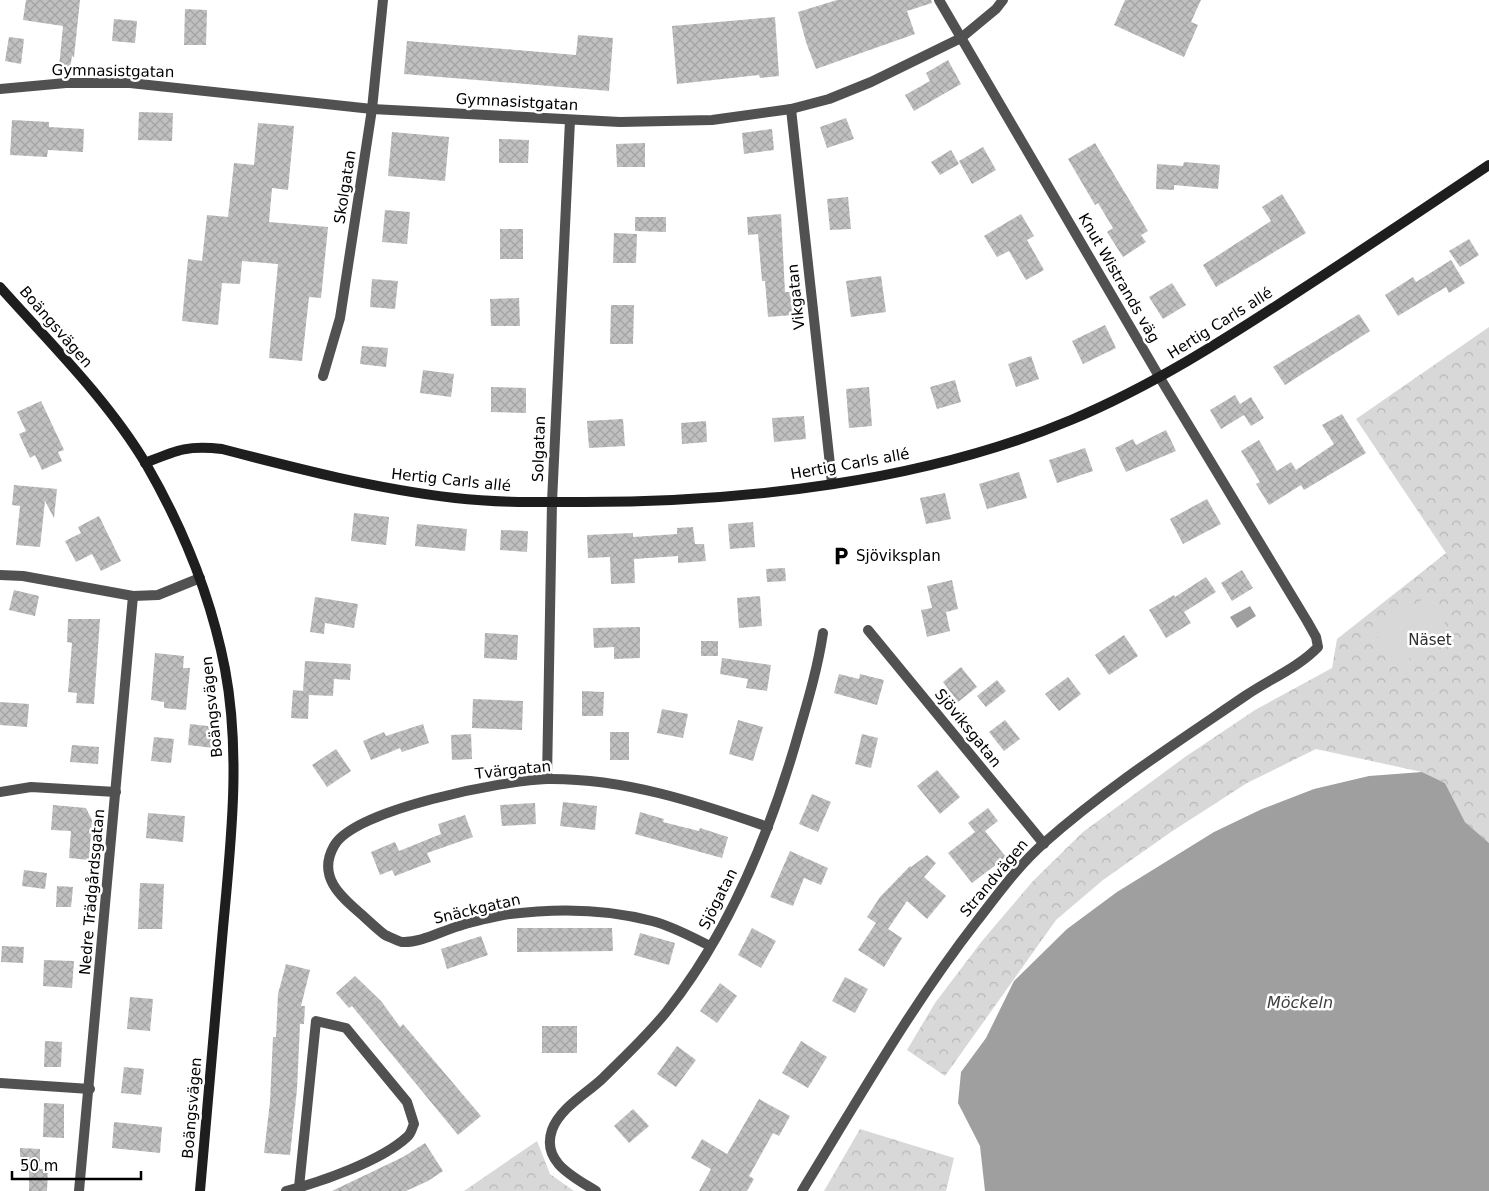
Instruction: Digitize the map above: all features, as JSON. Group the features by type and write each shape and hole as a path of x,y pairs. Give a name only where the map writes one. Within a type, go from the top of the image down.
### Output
{"street":[{"name":"Skolgatan","path":"323,376 340,318 372,109 383,0"},
{"name":"Knut Wistrands väg","path":"939,0 1160,378 1307,621 1316,637 1318,647"},
{"name":"Gymnasistgatan","path":"0,89 66,82 130,83 372,109 570,120 668,122 712,120 791,109 829,99 871,82 961,38 1004,0"},
{"name":"Vikgatan","path":"791,109 832,483"},
{"name":"Solgatan","path":"547,779 552,502 570,120"},
{"name":"Hertig Carls allé","path":"145,463 178,449 199,446 222,449 389,489 498,502 671,500 791,489 873,478 910,470 1034,435 1073,420 1160,378 1213,348 1489,165"},
{"name":"Boängsvägen","path":"0,287 99,400 145,463 169,508 200,578 218,638 230,704 234,774 229,866 200,1191"},
{"path":"0,575 23,576 133,596 158,595 200,578"},
{"name":"Nedre Trädgårdsgatan","path":"79,1191 90,1089 133,596"},
{"name":"Sjöviksgatan","path":"868,630 1044,844"},
{"name":"Sjögatan","path":"596,1191 569,1174 555,1162 550,1147 552,1130 567,1109 601,1079 667,1011 729,915 782,793 819,660 823,633"},
{"name":"Strandvägen","path":"802,1191 919,1001 947,960 1014,873 1044,844 1130,774 1260,685 1309,656 1318,647"},
{"name":"Tvärgatan","path":"349,903 330,882 328,864 334,844 351,830 380,816 424,801 508,783 547,779 604,782 642,788 694,801 768,827"},
{"path":"0,792 30,787 116,792"},
{"name":"Snäckgatan","path":"349,903 386,935 401,942 418,940 461,925 501,916 568,910 595,910 654,921 710,946"},
{"path":"286,1191 299,1188 336,1175 381,1154 409,1137 414,1124 407,1102 346,1028 316,1021 299,1188"},
{"path":"0,1083 90,1089"}],"green space":[{"name":"Näset","path":"1489,327 1489,843 1465,822 1445,783 1422,772 1316,749 1247,783 1171,832 1103,880 1056,920 945,1076 907,1050 935,1003 982,941 1033,881 1083,832 1185,757 1255,710 1332,668 1337,639 1446,553 1356,419"},
{"name":"Näset","path":"1428,596 1451,633 1396,667 1373,630"},
{"path":"860,1129 954,1158 946,1191 824,1191"},
{"path":"537,1141 550,1174 574,1191 464,1191"}],"water":[{"path":"1250,606 1256,616 1237,628 1230,617"},
{"name":"Möckeln","path":"1422,772 1445,783 1465,822 1489,843 1489,1191 985,1191 980,1146 958,1103 961,1072 986,1038 1014,981 1067,929 1117,892 1214,832 1262,809 1314,789 1369,776"}],"building":[{"path":"26,0 80,0 74,57 72,56 70,68 59,67 63,26 23,20"},
{"path":"837,0 931,0 932,3 907,11 915,34 816,69 798,12"},
{"path":"1125,0 1201,0 1191,22 1198,25 1184,57 1114,25"},
{"path":"185,9 207,10 206,45 184,45"},
{"path":"775,17 779,76 760,78 759,75 677,84 672,26"},
{"path":"114,19 137,21 135,43 112,41"},
{"path":"578,35 613,38 609,91 404,74 407,41 576,55"},
{"path":"9,37 24,39 21,64 5,61"},
{"path":"948,60 961,84 914,111 905,95 930,81 926,73"},
{"path":"139,112 173,113 172,141 138,140"},
{"path":"846,118 854,139 827,148 820,127"},
{"path":"12,120 49,122 49,127 84,129 83,152 48,150 47,157 10,155"},
{"path":"258,123 294,126 288,190 272,188 269,222 328,227 321,298 309,297 302,361 269,358 278,264 242,261 240,284 222,283 218,325 182,321 188,259 202,261 207,215 228,217 234,163 254,165"},
{"path":"772,129 774,150 744,154 742,133"},
{"path":"392,132 449,137 445,181 388,176"},
{"path":"499,139 529,140 528,163 499,163"},
{"path":"645,143 645,167 617,167 616,144"},
{"path":"1095,143 1148,231 1141,235 1146,242 1123,257 1107,232 1113,228 1098,203 1095,205 1068,159"},
{"path":"983,147 996,170 972,184 959,161"},
{"path":"951,150 959,164 940,175 931,162"},
{"path":"1184,162 1220,165 1218,189 1174,185 1174,190 1156,189 1157,164 1183,166"},
{"path":"1282,194 1306,233 1216,287 1203,265 1271,221 1262,207"},
{"path":"848,197 851,229 830,230 827,199"},
{"path":"385,210 410,212 407,244 382,242"},
{"path":"781,214 785,292 791,292 793,315 768,317 765,281 762,281 758,234 748,235 747,217"},
{"path":"1021,214 1034,236 1027,240 1044,270 1026,280 1009,251 997,257 984,236"},
{"path":"635,217 666,217 666,232 635,231"},
{"path":"500,229 523,229 523,259 500,259"},
{"path":"614,233 637,234 636,263 613,263"},
{"path":"1469,239 1479,255 1460,267 1449,251"},
{"path":"1451,260 1465,283 1449,293 1446,287 1398,316 1385,295 1413,277 1416,282"},
{"path":"881,276 886,312 851,317 846,281"},
{"path":"372,279 398,281 395,309 370,307"},
{"path":"1172,283 1186,305 1163,319 1149,297"},
{"path":"519,298 520,326 491,326 490,299"},
{"path":"611,305 634,305 633,344 610,344"},
{"path":"1359,314 1370,331 1285,385 1273,367"},
{"path":"1105,325 1116,348 1083,364 1072,341"},
{"path":"362,346 388,348 386,367 360,364"},
{"path":"1031,356 1039,379 1016,387 1008,364"},
{"path":"423,370 454,374 451,397 420,393"},
{"path":"955,380 961,402 937,409 930,387"},
{"path":"491,387 526,388 526,413 491,412"},
{"path":"869,387 872,426 849,428 846,389"},
{"path":"1235,395 1240,404 1251,397 1264,418 1251,426 1244,415 1221,429 1210,410"},
{"path":"41,401 64,450 58,452 62,461 42,470 35,455 30,458 19,434 26,431 17,412"},
{"path":"1342,414 1366,453 1304,490 1301,485 1269,505 1256,484 1260,482 1241,451 1259,440 1277,471 1291,462 1296,470 1334,444 1322,425"},
{"path":"804,416 806,439 774,442 772,418"},
{"path":"623,419 625,446 589,448 587,421"},
{"path":"706,421 707,442 682,444 681,423"},
{"path":"1166,430 1176,451 1126,472 1115,448 1133,439 1136,445"},
{"path":"1085,448 1093,471 1057,483 1049,460"},
{"path":"1019,472 1027,498 987,509 979,484"},
{"path":"14,485 57,489 54,518 45,501 40,547 16,545 20,506 12,505"},
{"path":"945,493 951,519 926,524 920,498"},
{"path":"1207,499 1221,524 1183,544 1170,519"},
{"path":"354,513 389,517 386,545 351,541"},
{"path":"99,516 121,561 101,571 92,554 76,562 65,541 81,533 78,527"},
{"path":"753,522 755,547 730,549 728,524"},
{"path":"417,524 467,529 465,551 415,546"},
{"path":"693,527 695,544 704,544 706,561 678,563 678,556 634,559 635,583 611,584 610,557 588,558 587,535 633,533 633,537 677,534 677,528"},
{"path":"501,530 528,531 527,552 500,550"},
{"path":"785,568 786,581 767,582 766,569"},
{"path":"1242,570 1253,588 1232,601 1221,583"},
{"path":"1206,577 1216,592 1184,612 1191,623 1166,638 1149,610 1174,595 1175,597"},
{"path":"952,580 958,609 946,612 950,631 927,637 921,610 932,608 927,586"},
{"path":"14,590 39,596 35,616 9,610"},
{"path":"760,596 762,626 739,628 737,598"},
{"path":"315,597 358,604 354,628 325,623 324,634 310,632"},
{"path":"68,619 100,619 94,704 76,703 77,693 68,692 72,643 67,642"},
{"path":"640,627 640,658 614,659 614,647 594,648 593,628"},
{"path":"485,633 518,635 517,660 484,658"},
{"path":"1124,635 1138,656 1109,675 1095,655"},
{"path":"701,641 718,641 718,656 701,656"},
{"path":"155,653 184,656 183,668 190,668 186,710 164,708 164,702 151,700"},
{"path":"722,658 771,665 767,691 746,688 748,679 720,674"},
{"path":"305,661 351,664 350,680 334,679 333,696 309,695 308,719 291,718 293,690 303,691"},
{"path":"961,667 977,687 958,702 943,682"},
{"path":"839,674 859,679 860,674 884,680 877,705 834,693"},
{"path":"1068,677 1081,694 1059,711 1045,694"},
{"path":"997,680 1006,691 986,707 977,696"},
{"path":"582,691 604,692 603,716 582,716"},
{"path":"473,699 523,701 522,730 472,728"},
{"path":"0,702 29,704 27,727 0,725"},
{"path":"662,709 688,714 683,738 657,733"},
{"path":"738,720 763,727 753,761 729,754"},
{"path":"1005,720 1020,739 1004,751 989,732"},
{"path":"190,724 216,727 214,748 188,745"},
{"path":"423,724 429,743 402,752 400,748 371,760 363,741 384,732 386,736"},
{"path":"610,732 629,732 629,760 610,760"},
{"path":"471,734 472,759 452,760 451,735"},
{"path":"862,734 878,738 871,768 855,764"},
{"path":"154,737 174,739 171,763 151,761"},
{"path":"72,745 99,747 98,764 70,762"},
{"path":"336,749 351,771 327,787 312,765"},
{"path":"937,770 960,797 940,814 917,786"},
{"path":"812,794 831,802 818,832 799,824"},
{"path":"563,802 597,806 595,830 560,826"},
{"path":"535,803 536,824 502,826 500,805"},
{"path":"53,805 86,808 92,820 89,860 69,858 71,831 51,830"},
{"path":"988,808 998,821 985,831 1006,857 972,883 948,853 975,832 968,823"},
{"path":"640,812 664,819 663,822 699,831 700,828 728,837 722,858 635,834"},
{"path":"148,813 185,816 183,842 146,838"},
{"path":"465,815 473,837 427,853 431,862 395,876 392,870 380,875 371,852 395,842 399,851 441,834 438,824"},
{"path":"790,851 828,868 821,885 804,878 793,906 770,897"},
{"path":"927,855 936,863 924,877 946,896 927,919 907,901 888,929 902,938 884,967 858,950 876,923 867,917 880,897 910,866"},
{"path":"24,870 47,873 45,889 22,886"},
{"path":"140,883 164,884 162,929 138,929"},
{"path":"57,886 73,887 71,907 56,907"},
{"path":"517,928 612,928 613,951 517,952"},
{"path":"752,928 776,941 761,968 738,955"},
{"path":"640,933 675,943 669,965 634,955"},
{"path":"481,936 488,955 447,969 441,949"},
{"path":"2,946 24,947 23,963 1,962"},
{"path":"44,960 74,961 72,988 43,986"},
{"path":"286,964 310,970 301,1006 305,1006 304,1024 300,1024 297,1089 290,1155 264,1153 270,1102 273,1037 276,1037 278,994"},
{"path":"355,976 381,1001 400,1027 403,1024 481,1116 458,1135 352,1006 349,1008 336,993"},
{"path":"845,977 868,989 855,1013 832,1001"},
{"path":"720,983 737,996 717,1023 700,1011"},
{"path":"130,997 153,999 150,1031 127,1029"},
{"path":"542,1026 577,1026 577,1053 542,1053"},
{"path":"45,1041 62,1042 61,1067 44,1067"},
{"path":"801,1041 827,1057 808,1088 782,1073"},
{"path":"677,1046 696,1060 676,1087 657,1074"},
{"path":"124,1067 144,1069 141,1095 121,1093"},
{"path":"759,1099 790,1116 779,1136 773,1133 749,1176 754,1179 747,1191 699,1191 711,1169 691,1158 702,1139 727,1154"},
{"path":"44,1103 64,1104 64,1138 43,1137"},
{"path":"633,1109 649,1126 629,1143 614,1126"},
{"path":"114,1122 162,1127 160,1153 112,1148"},
{"path":"425,1143 443,1171 428,1181 406,1191 332,1191 403,1157"},
{"path":"20,1148 40,1149 40,1169 48,1169 47,1191 29,1191 29,1171 20,1171"}],"place":[{"name":"Sjöviksplan","path":"841,556"}]}
